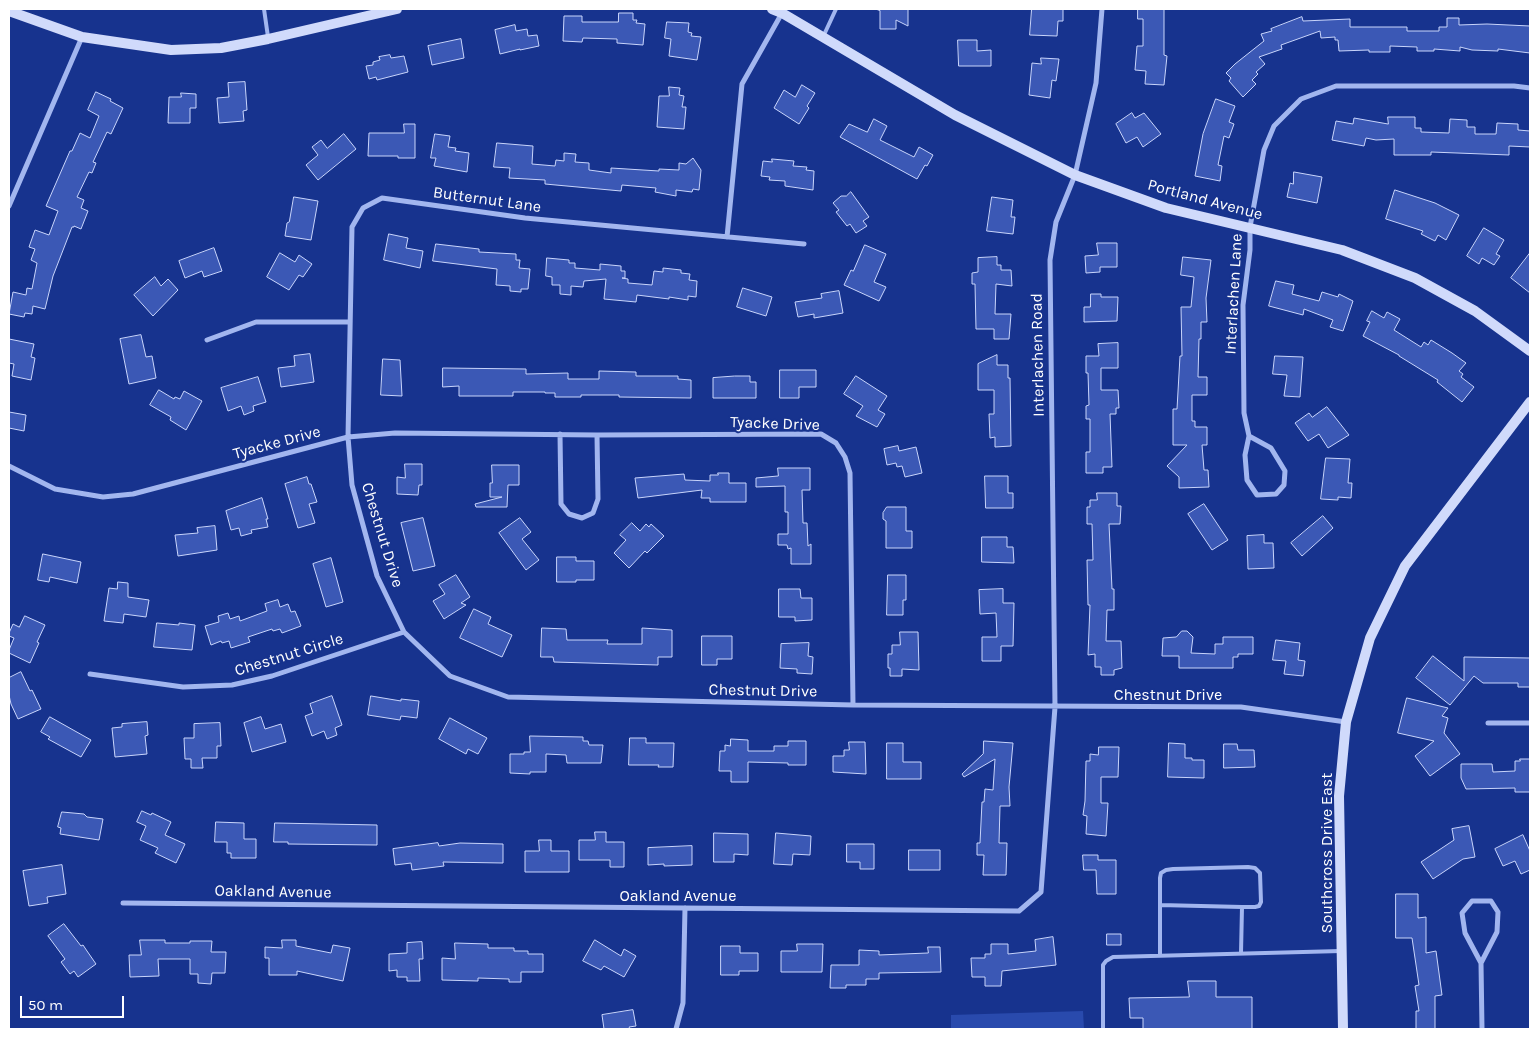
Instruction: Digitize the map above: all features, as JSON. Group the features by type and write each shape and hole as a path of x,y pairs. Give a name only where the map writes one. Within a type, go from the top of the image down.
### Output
{"street":[{"path":"9,12 82,37 171,50 222,48 397,9"},
{"name":"Interlachen Road","path":"1054,707 1050,260 1056,222 1074,175 1096,83 1102,9"},
{"path":"727,237 742,84 777,11"},
{"name":"Portland Avenue","path":"777,11 955,115 1074,175 1166,208 1342,250 1415,278 1474,311 1530,351"},
{"path":"9,206 82,37"},
{"name":"Interlachen Lane","path":"1250,436 1271,448 1285,471 1284,485 1276,494 1257,495 1247,480 1245,455 1250,436 1244,413 1244,305 1250,250 1250,227 1264,150 1274,126 1301,99 1336,86 1514,86 1530,88"},
{"name":"Butternut Lane","path":"348,437 352,227 363,208 382,198 525,218 804,244"},
{"path":"207,340 256,322 350,322"},
{"name":"Southcross Drive East","path":"1343,1029 1339,796 1346,722 1370,638 1405,566 1530,402"},
{"name":"Tyacke Drive","path":"9,466 55,489 103,497 133,494 348,437 394,433 597,435 821,434 836,443 845,457 850,473 853,705"},
{"path":"560,434 561,504 569,514 582,518 593,513 598,499 597,435"},
{"name":"Chestnut Drive","path":"348,437 352,485 377,576 404,632 450,676 508,697 853,705 1241,707 1346,722"},
{"name":"Chestnut Circle","path":"90,674 183,686 232,685 272,676 404,632"},
{"name":"Oakland Avenue","path":"123,903 1019,911 1041,892 1054,707"},
{"path":"1488,723 1530,723"},
{"path":"1481,963 1497,932 1498,912 1491,900 1472,901 1462,913 1465,933 1481,963 1482,1029"},
{"path":"676,1029 683,1003 685,908"}],"lane":[{"path":"264,9 268,39"},
{"path":"823,37 836,9"},
{"path":"1160,906 1255,908 1259,906 1260,878 1258,870 1248,867 1166,870 1161,873 1160,878 1160,906 1160,955"},
{"path":"1241,953 1242,908"},
{"path":"1103,1029 1103,965 1113,957 1342,951"}],"shaded area":[{"path":"1083,1011 1084,1029 951,1029 951,1015"}],"building":[{"path":"876,9 908,9 908,26 896,20 896,29 880,29 880,11"},
{"path":"1032,9 1063,9 1063,21 1058,21 1057,36 1030,35"},
{"path":"1138,9 1164,9 1164,55 1167,56 1164,85 1145,84 1146,71 1135,70 1137,46 1143,46 1143,19 1138,19"},
{"path":"619,13 633,13 633,20 637,20 636,23 645,24 643,45 617,43 617,39 583,38 582,42 563,41 564,16 582,16 582,22 618,22"},
{"path":"1302,17 1303,21 1350,19 1350,27 1407,27 1407,31 1439,31 1439,27 1447,27 1447,18 1459,18 1459,25 1530,26 1530,53 1498,49 1498,51 1472,50 1460,47 1460,51 1434,49 1434,51 1417,51 1417,47 1390,46 1390,52 1369,52 1369,50 1339,51 1338,40 1335,40 1335,37 1321,38 1320,31 1281,45 1282,49 1259,57 1265,64 1256,72 1258,74 1252,80 1256,84 1243,97 1229,81 1231,78 1226,73 1264,41 1261,34"},
{"path":"667,22 689,23 688,32 692,33 691,36 701,37 697,60 669,56 671,39 665,38"},
{"path":"515,25 516,31 527,29 528,36 537,35 539,46 500,54 495,30"},
{"path":"461,39 464,58 432,65 428,46"},
{"path":"958,40 977,40 977,51 991,50 991,66 959,66"},
{"path":"390,55 391,58 404,56 408,72 377,80 376,77 369,79 366,66 373,65 373,62 380,60 379,57"},
{"path":"1041,58 1059,59 1056,81 1052,80 1050,98 1029,95 1032,63 1041,64"},
{"path":"245,82 247,110 243,111 244,121 219,123 217,98 229,97 228,83"},
{"path":"802,85 815,93 807,106 809,108 799,124 774,108 784,90 795,97"},
{"path":"669,87 680,88 679,95 684,96 682,107 686,107 684,129 657,127 659,96 669,96"},
{"path":"96,92 111,99 110,101 123,108 111,134 107,132 93,162 96,163 92,173 89,172 77,197 84,200 81,208 88,211 81,229 72,227 53,276 45,309 33,306 32,314 25,313 24,317 9,314 13,292 26,295 27,288 32,289 37,263 31,260 35,249 29,247 35,230 49,235 58,211 46,206 80,133 90,138 99,116 88,110"},
{"path":"181,93 196,94 196,108 190,108 190,123 168,123 169,97 181,97"},
{"path":"1216,99 1235,106 1229,122 1234,124 1229,138 1224,136 1218,165 1222,166 1220,181 1195,176 1203,134"},
{"path":"1132,113 1135,118 1144,113 1161,134 1143,147 1137,137 1126,143 1116,124"},
{"path":"1388,117 1415,117 1415,128 1421,128 1421,132 1449,133 1450,119 1467,120 1467,127 1475,127 1475,134 1496,134 1497,123 1518,124 1518,130 1530,131 1530,147 1509,146 1509,155 1431,152 1431,155 1394,155 1394,139 1376,140 1366,138 1364,146 1332,140 1336,121 1353,124 1354,118 1388,124"},
{"path":"874,119 887,126 880,140 914,157 919,147 933,155 917,179 840,137 849,124 867,132"},
{"path":"404,124 415,124 415,158 368,156 369,133 404,133"},
{"path":"344,134 356,149 318,180 306,165 318,155 312,147 321,140 327,148"},
{"path":"435,134 450,136 448,147 456,148 455,151 469,153 467,172 434,166 436,158 431,158"},
{"path":"497,143 533,146 532,164 555,166 556,160 564,161 564,153 576,154 575,162 589,163 589,170 611,173 611,168 659,171 659,169 679,170 679,163 686,164 693,158 701,170 699,190 693,189 692,192 676,190 676,196 655,192 656,188 622,185 621,191 545,184 545,180 509,178 510,168 494,167"},
{"path":"772,159 794,161 793,166 807,167 806,170 814,171 813,190 785,186 785,181 769,180 770,177 761,176 763,161 772,162"},
{"path":"1294,172 1322,177 1317,203 1287,197 1290,183 1293,184"},
{"path":"1395,190 1435,203 1459,215 1446,240 1438,235 1435,241 1421,234 1423,231 1386,219"},
{"path":"851,192 869,217 863,221 867,226 856,233 850,224 847,226 836,212 839,210 833,203 841,196 846,196"},
{"path":"294,197 318,201 311,240 285,236"},
{"path":"992,197 1013,200 1011,217 1015,217 1013,234 987,231"},
{"path":"1484,228 1504,240 1496,254 1500,256 1494,265 1482,258 1479,264 1467,256"},
{"path":"389,234 408,238 406,248 423,251 420,268 384,260"},
{"path":"1097,243 1117,243 1117,267 1100,267 1100,272 1086,273 1085,256 1098,255"},
{"path":"436,244 479,249 479,252 516,254 516,260 520,260 519,268 530,269 528,289 521,289 521,292 510,291 510,286 496,285 497,269 433,261"},
{"path":"865,245 886,254 874,282 886,287 879,301 844,285"},
{"path":"214,248 222,271 204,277 202,271 185,278 179,261"},
{"path":"280,253 295,262 299,255 312,264 303,277 299,275 289,290 267,277"},
{"path":"1530,253 1530,293 1511,278"},
{"path":"997,257 997,265 1001,265 1001,270 1011,270 1012,286 996,284 995,314 1011,314 1009,339 994,339 994,329 976,329 975,284 972,284 972,273 978,272 978,258"},
{"path":"1183,257 1211,260 1206,298 1207,322 1201,322 1201,339 1199,339 1198,377 1207,377 1207,395 1192,395 1192,421 1195,421 1195,427 1207,427 1207,445 1202,445 1204,470 1208,470 1209,487 1179,488 1179,477 1167,466 1187,445 1173,445 1173,409 1177,409 1180,356 1182,356 1181,307 1191,307 1194,277 1181,275"},
{"path":"547,258 569,260 569,263 575,263 575,268 600,270 600,264 621,266 621,271 625,271 625,278 622,278 628,279 628,283 652,285 654,271 663,272 663,268 681,270 681,273 690,274 689,280 697,281 696,297 688,296 688,300 637,295 636,302 604,299 606,279 584,281 583,287 571,286 571,295 560,294 560,285 552,285 552,277 546,276"},
{"path":"155,277 161,286 168,279 178,290 153,316 134,295"},
{"path":"1276,281 1294,285 1292,294 1319,301 1322,292 1338,297 1339,294 1353,301 1343,331 1330,327 1333,320 1304,309 1303,315 1269,306"},
{"path":"743,288 772,297 766,316 737,307"},
{"path":"839,291 843,313 814,318 814,314 798,317 795,302 822,298 821,294"},
{"path":"1091,294 1101,294 1101,297 1118,297 1117,321 1084,322 1084,307 1090,307"},
{"path":"1372,311 1384,318 1387,312 1400,319 1394,330 1421,347 1424,342 1428,345 1431,340 1466,363 1459,371 1463,374 1461,377 1474,387 1462,402 1437,382 1438,380 1399,355 1363,336 1370,322 1367,321"},
{"path":"141,335 146,357 152,356 156,378 129,384 120,339"},
{"path":"9,339 34,344 31,357 35,358 31,380 12,376 14,364 9,363"},
{"path":"1118,343 1118,368 1101,368 1101,390 1118,390 1119,408 1116,408 1116,414 1110,414 1112,467 1103,467 1103,473 1086,473 1086,452 1090,452 1090,419 1086,419 1086,406 1089,405 1086,356 1099,356 1098,344"},
{"path":"310,354 314,382 281,387 278,368 295,366 294,356"},
{"path":"997,355 997,365 1008,365 1008,378 1010,378 1011,446 995,447 995,437 990,438 989,414 994,414 994,390 978,390 978,364"},
{"path":"1275,356 1303,357 1300,397 1284,396 1287,375 1273,374"},
{"path":"383,359 400,360 402,396 381,395"},
{"path":"443,368 526,369 526,374 568,373 568,379 599,379 599,371 636,372 636,376 678,376 678,379 691,380 691,398 619,397 619,395 555,397 555,393 545,392 513,392 513,396 459,396 459,386 443,387"},
{"path":"780,370 816,370 816,387 799,387 799,398 780,398"},
{"path":"750,376 750,382 756,382 756,398 713,398 713,378"},
{"path":"856,376 887,396 878,410 885,414 877,427 856,416 863,406 844,394"},
{"path":"258,377 266,402 253,406 254,411 244,415 241,406 228,411 221,388"},
{"path":"159,390 174,399 175,397 180,399 184,391 202,401 186,430 170,420 171,417 150,405"},
{"path":"1327,407 1349,435 1328,448 1319,434 1308,441 1295,423 1309,413 1312,417"},
{"path":"9,412 26,415 24,431 9,428"},
{"path":"898,446 899,451 916,447 922,473 905,477 902,466 897,467 896,463 887,465 884,449"},
{"path":"1326,458 1350,459 1348,483 1352,483 1351,498 1338,497 1338,500 1321,499"},
{"path":"405,464 422,464 422,485 419,485 418,495 397,494 397,477 405,478"},
{"path":"492,465 519,465 519,485 508,485 507,507 476,507 475,504 502,497 490,497"},
{"path":"778,468 810,468 810,490 802,490 803,523 807,523 808,546 811,544 811,564 791,564 791,548 788,549 787,545 778,545 778,534 788,534 788,512 785,512 785,486 756,487 756,478 778,476"},
{"path":"718,473 729,473 729,483 746,483 746,502 710,502 710,498 701,498 702,490 638,498 635,478 684,474 685,480 710,481 710,475 718,475"},
{"path":"985,476 1008,476 1008,493 1013,493 1013,508 986,508"},
{"path":"307,477 317,502 309,504 315,523 298,528 285,484"},
{"path":"1097,493 1117,493 1117,506 1121,506 1120,524 1109,524 1114,610 1107,610 1106,641 1121,641 1122,668 1114,670 1114,675 1101,675 1101,667 1095,667 1095,654 1088,655 1090,605 1088,605 1087,560 1093,560 1092,524 1087,524 1087,507 1090,507 1090,500 1097,500"},
{"path":"262,498 268,519 266,519 268,527 251,530 252,533 241,536 239,528 231,530 226,511"},
{"path":"1204,504 1228,540 1212,550 1188,514"},
{"path":"887,507 906,507 906,531 912,531 912,548 886,548 886,521 883,519 883,513"},
{"path":"1323,516 1333,528 1302,556 1291,543"},
{"path":"423,518 435,566 413,571 401,523"},
{"path":"520,518 531,532 522,539 539,560 526,570 499,533"},
{"path":"632,523 640,531 646,524 649,527 651,524 664,536 647,553 645,551 629,568 614,553 626,540 620,535"},
{"path":"215,526 217,550 178,556 175,535 198,533 197,528"},
{"path":"1264,535 1264,543 1273,543 1274,568 1248,569 1247,536"},
{"path":"982,537 1007,537 1007,547 1013,547 1014,563 982,562"},
{"path":"43,554 81,562 77,583 50,577 49,582 38,580"},
{"path":"557,557 576,557 576,561 594,561 594,580 557,582"},
{"path":"331,558 343,602 326,607 313,564"},
{"path":"456,575 470,597 461,603 466,605 444,619 433,601 445,594 439,585"},
{"path":"888,575 906,575 906,600 903,600 903,615 887,615"},
{"path":"118,582 128,583 128,597 149,600 146,617 124,614 123,623 104,621 109,588 117,589"},
{"path":"779,589 800,589 801,598 812,598 812,620 795,621 795,617 779,617"},
{"path":"1003,589 1003,603 1014,603 1013,646 1001,646 1001,661 982,661 982,637 997,637 996,613 980,614 979,590"},
{"path":"278,600 280,607 288,604 291,612 295,611 301,626 282,633 280,629 273,631 272,629 248,637 250,642 231,648 229,641 222,643 221,641 211,645 205,626 219,622 218,616 228,613 230,619 239,616 240,621 267,611 265,604"},
{"path":"474,609 491,617 488,624 512,635 502,657 460,638"},
{"path":"25,616 45,625 30,663 9,653 14,638 9,636 9,633 13,624 19,627"},
{"path":"157,623 195,625 192,650 154,647"},
{"path":"542,628 566,629 567,640 608,640 607,644 642,644 642,628 672,630 672,657 658,657 658,665 554,662 553,657 541,657"},
{"path":"1182,631 1187,631 1193,637 1191,653 1215,654 1215,644 1223,644 1223,637 1253,637 1253,654 1238,654 1238,657 1233,657 1233,668 1179,668 1179,656 1162,656 1163,638 1176,637"},
{"path":"900,632 918,632 919,670 902,669 902,676 890,676 888,654 892,654 892,645 900,645"},
{"path":"702,636 732,636 732,659 717,659 717,665 702,665"},
{"path":"1276,640 1300,643 1298,660 1305,661 1303,676 1284,674 1286,661 1273,660"},
{"path":"809,643 808,656 813,657 812,674 797,673 797,669 780,668 781,644"},
{"path":"1433,656 1464,681 1464,657 1530,658 1530,687 1518,687 1518,683 1483,683 1474,676 1450,705 1416,678"},
{"path":"21,672 41,709 18,719 9,695 9,678"},
{"path":"332,696 342,725 335,728 337,735 327,739 324,731 312,736 305,716 313,713 310,704"},
{"path":"371,696 401,701 401,699 419,701 417,718 401,716 400,720 368,715"},
{"path":"1407,698 1448,708 1442,716 1448,718 1444,733 1460,754 1430,776 1415,756 1434,741 1398,733"},
{"path":"50,717 91,740 81,757 48,739 50,737 41,732"},
{"path":"261,717 265,729 281,724 286,742 252,752 244,723"},
{"path":"450,718 487,738 478,754 468,749 466,754 439,739"},
{"path":"147,722 148,735 145,736 147,754 115,757 112,728 122,727 122,724"},
{"path":"220,723 221,746 217,746 217,758 202,758 203,768 191,768 191,759 185,759 184,738 194,738 194,724"},
{"path":"530,736 583,737 583,741 588,741 589,745 603,745 601,763 567,763 566,755 546,754 546,772 530,772 530,774 510,773 510,754 530,752"},
{"path":"630,738 646,738 646,743 674,743 673,767 629,765"},
{"path":"731,739 748,740 748,751 774,751 774,746 788,746 788,741 806,741 806,765 748,762 748,782 731,782 731,771 719,771 720,751 725,751 725,745 730,746"},
{"path":"984,741 1013,743 1009,787 1010,806 1000,806 999,843 1007,843 1006,875 983,875 984,855 977,855 977,843 980,843 982,802 984,802 985,789 993,790 995,759 964,777 962,774 983,754"},
{"path":"849,742 865,742 866,774 833,772 833,756 844,756 844,750 849,750"},
{"path":"887,743 903,743 903,762 921,762 921,779 887,779"},
{"path":"1169,743 1185,744 1185,758 1204,760 1204,778 1168,777"},
{"path":"1224,744 1237,744 1238,750 1254,750 1255,767 1224,768"},
{"path":"1099,747 1119,747 1118,777 1101,777 1101,803 1108,803 1106,836 1086,834 1087,816 1083,815 1086,761 1090,761 1090,754 1098,755"},
{"path":"1520,759 1530,759 1530,792 1515,792 1515,788 1466,789 1461,778 1461,764 1492,764 1493,772 1515,771 1515,761 1520,761"},
{"path":"142,811 151,815 152,813 171,822 165,835 185,844 176,863 155,853 158,848 140,840 146,826 137,822"},
{"path":"62,812 84,814 87,817 103,819 99,840 60,834 61,828 58,827"},
{"path":"216,822 244,823 244,839 256,839 256,858 231,858 231,853 227,853 227,842 215,842"},
{"path":"275,823 377,825 377,845 288,844 288,842 274,842"},
{"path":"1469,826 1475,857 1463,859 1433,879 1421,862 1454,840 1452,829"},
{"path":"595,832 606,832 606,842 624,842 624,867 610,867 610,860 579,860 579,840 595,840"},
{"path":"714,833 748,834 748,855 734,854 734,862 714,862"},
{"path":"776,833 811,836 810,855 793,854 792,865 774,864"},
{"path":"1523,835 1530,851 1530,870 1521,874 1515,861 1503,866 1495,849"},
{"path":"539,840 551,840 551,851 569,851 569,872 525,872 525,851 539,851"},
{"path":"438,843 439,846 460,843 503,844 503,863 443,862 444,866 412,870 411,863 395,865 393,849"},
{"path":"847,844 874,844 874,869 860,869 860,862 847,862"},
{"path":"692,846 692,865 648,865 648,848"},
{"path":"909,850 940,850 940,870 909,870"},
{"path":"1083,855 1098,855 1098,860 1116,860 1116,894 1097,894 1096,870 1084,870"},
{"path":"62,865 66,894 47,897 48,903 29,906 23,871"},
{"path":"1396,894 1418,894 1418,918 1426,917 1426,953 1436,951 1442,995 1435,996 1435,1029 1416,1029 1416,1011 1419,1011 1415,986 1419,985 1412,938 1396,938"},
{"path":"64,924 81,946 83,945 96,964 78,977 74,971 70,974 61,962 65,959 48,936"},
{"path":"1107,934 1121,934 1121,945 1107,945"},
{"path":"1053,937 1056,965 1002,971 1001,986 985,986 985,977 972,977 971,958 985,958 985,954 991,954 991,944 1008,944 1008,954 1036,951 1035,940"},
{"path":"140,940 165,940 165,943 212,941 211,952 226,952 225,973 212,973 211,984 198,983 198,974 190,974 190,959 158,959 159,976 130,977 129,955 141,955"},
{"path":"282,940 296,940 296,946 331,953 333,945 350,948 343,981 297,971 297,975 269,975 269,958 265,958 265,947 282,948"},
{"path":"595,940 621,956 624,949 636,956 624,977 604,966 601,970 583,961"},
{"path":"422,942 423,959 419,959 420,981 407,981 407,977 397,977 397,970 389,971 389,954 407,953 407,943"},
{"path":"455,943 488,944 488,948 514,948 514,951 528,951 528,954 543,954 543,972 521,972 521,982 509,982 509,979 478,978 478,981 442,980 442,958 455,959"},
{"path":"797,944 823,944 822,972 781,972 781,951 797,951"},
{"path":"721,946 740,946 740,953 758,953 758,971 739,971 739,975 721,975"},
{"path":"928,947 940,947 941,972 879,973 879,979 866,979 866,985 846,985 846,988 830,988 831,965 859,965 859,950 879,951 879,955 928,953"},
{"path":"1188,981 1216,981 1216,997 1252,997 1252,1029 1143,1029 1143,1018 1130,1018 1129,998 1189,997"},
{"path":"633,1010 636,1026 629,1027 630,1029 604,1029 602,1015"}]}
